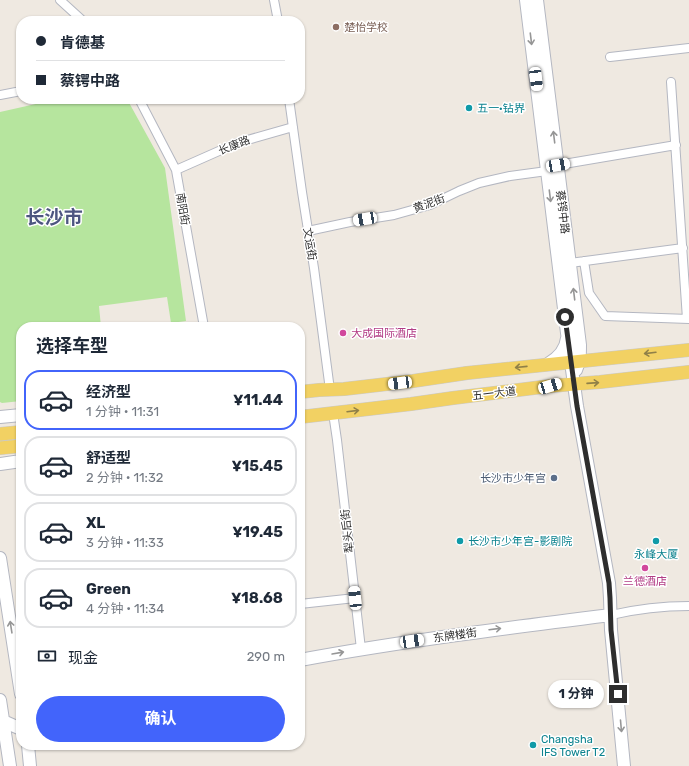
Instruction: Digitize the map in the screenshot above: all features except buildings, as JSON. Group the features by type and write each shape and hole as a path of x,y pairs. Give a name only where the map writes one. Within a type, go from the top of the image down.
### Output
{"main road":[{"name":"蔡锷中路","path":"526,0 547,171 573,332 580,354 574,370 579,416 609,583 612,642 624,766"},
{"name":"蔡锷中路","path":"537,0 570,263 573,332"},
{"path":"548,364 558,357 563,351 573,332 587,350 598,357 608,358"},
{"name":"五一大道","path":"305,416 550,386 574,370 608,358 689,350"},
{"name":"五一大道","path":"305,392 344,389 548,364 574,370 600,382 689,372"},
{"path":"550,386 559,387 564,391 573,402 579,416"},
{"path":"0,417 16,415"},
{"path":"0,434 16,432"},
{"path":"0,448 16,446"},
{"path":"0,464 16,462"},
{"path":"0,558 16,641"},
{"name":"东牌楼街","path":"305,659 487,630 610,615"},
{"path":"0,700 1,721 10,766"},
{"path":"1,721 16,727"},
{"path":"28,750 30,766"}],"street":[{"path":"60,0 78,16"},
{"path":"274,0 277,16"},
{"path":"610,57 689,48"},
{"path":"584,261 589,293 605,316 688,319 671,82"},
{"path":"0,96 16,92"},
{"name":"南阳街","path":"142,104 176,170 203,322"},
{"name":"文运街","path":"290,104 330,390"},
{"name":"长康路","path":"176,170 237,142 293,127"},
{"path":"558,165 676,145"},
{"name":"黄泥街","path":"308,231 394,215 430,205 479,183 510,176 547,171"},
{"path":"570,263 683,248"},
{"name":"犁头后街","path":"333,413 361,649"},
{"path":"305,603 355,598"},
{"path":"610,615 646,608 689,606"}],"green space":[{"path":"36,104 130,104 165,168 186,321 171,322 167,297 99,306 101,322 16,322 16,402 2,403 0,402 0,112"}],"place":[{"name":"楚怡学校","path":"336,27"},
{"name":"五一·钻界","path":"469,108"},
{"name":"大成国际酒店","path":"343,333"},
{"name":"长沙市少年宫","path":"554,478"},
{"name":"长沙市少年宫-影剧院","path":"460,541"},
{"name":"永峰大厦","path":"656,541"},
{"name":"兰德酒店","path":"645,568"},
{"name":"Changsha IFS Tower T2","path":"533,745"}],"district":[{"name":"长沙市","path":"54,217"}],"route":[{"path":"565,317 577,406 609,583 611,630 618,694"}]}
